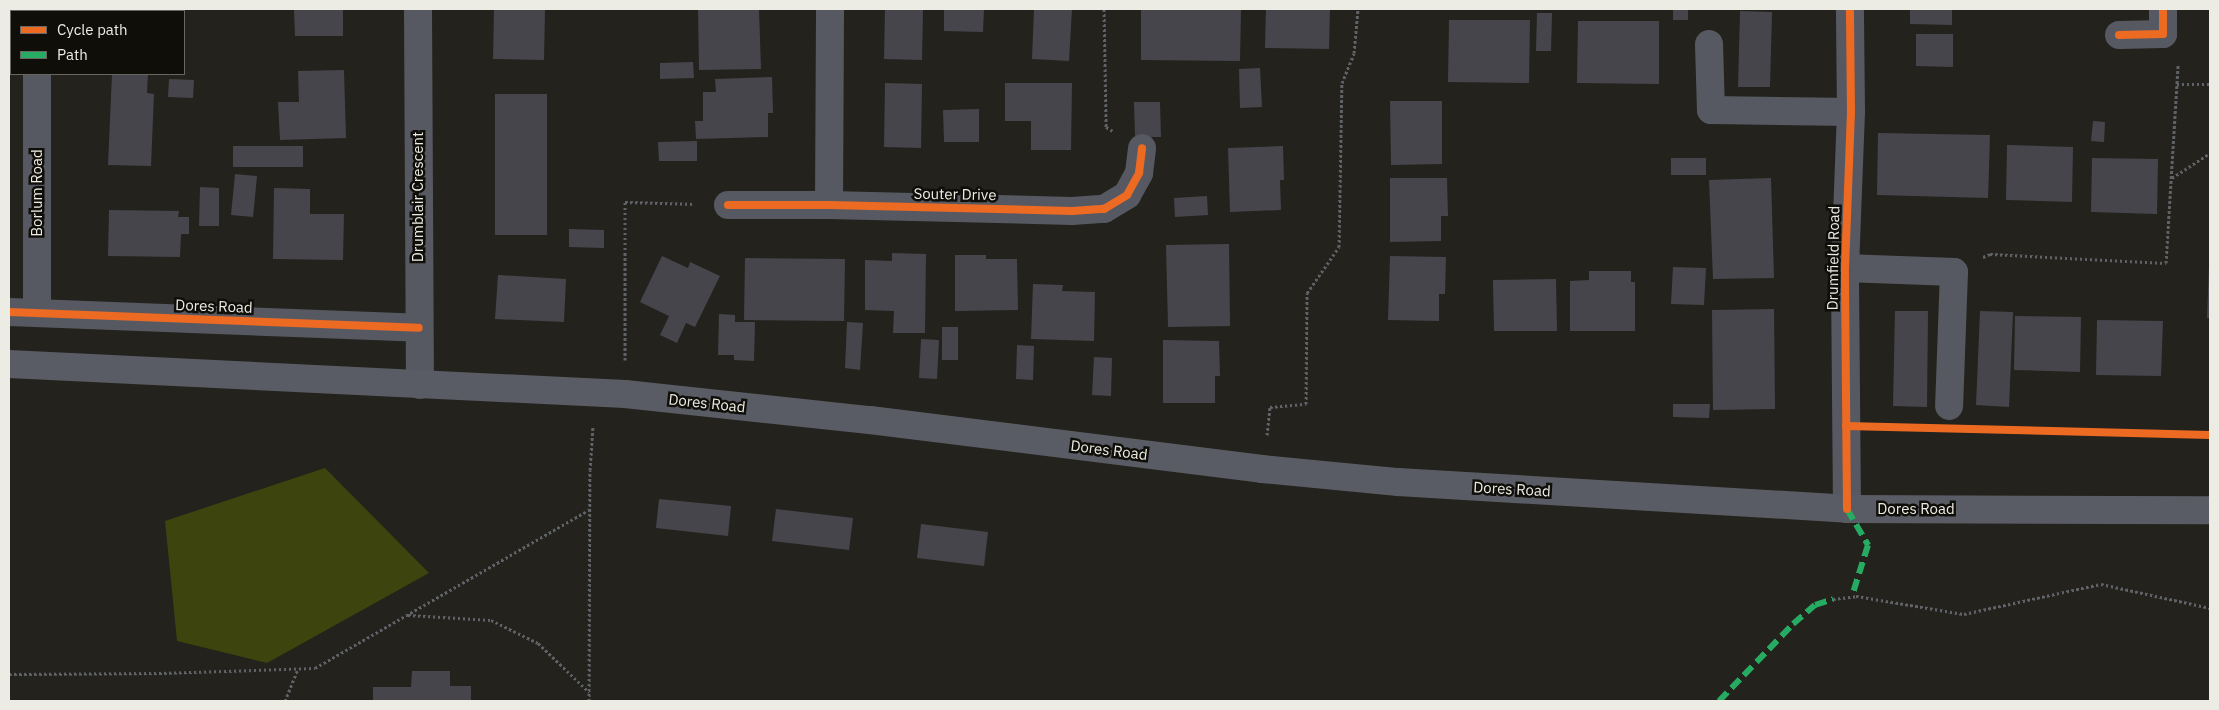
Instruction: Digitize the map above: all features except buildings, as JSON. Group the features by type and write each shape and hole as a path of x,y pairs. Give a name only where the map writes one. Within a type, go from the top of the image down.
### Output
{"main road":[{"name":"Dores Road","path":"9,364 625,394 880,421 1262,469 1398,482 1847,509 2210,510"}],"street":[{"name":"Drumblair Crescent","path":"418,9 420,385"},
{"path":"829,205 830,9"},
{"name":"Drumfield Road","path":"1847,509 1845,268 1851,112 1850,9"},
{"path":"2119,35 2163,21"},
{"path":"1709,44 1711,110 1851,112"},
{"name":"Borlum Road","path":"37,75 37,313"},
{"name":"Souter Drive","path":"728,205 829,205 1072,211 1104,209 1127,195 1139,173 1142,148"},
{"path":"1845,268 1954,272 1950,406"},
{"name":"Dores Road","path":"9,312 419,328"}],"path":[{"path":"1104,9 1106,127 1142,148"},
{"path":"1262,469 1270,407 1306,404 1307,294 1340,246 1342,82 1354,53 1358,9"},
{"path":"1954,272 1990,254 2166,263 2178,63 2163,21"},
{"path":"2177,84 2210,84"},
{"path":"2171,178 2210,153"},
{"path":"625,394 625,202 728,205"},
{"path":"589,701 590,470 595,393"},
{"path":"9,674 159,673 316,668 590,509"},
{"path":"1833,599 1856,596 1964,614 2101,584 2210,608"},
{"path":"406,615 491,620 538,643 589,692"},
{"path":"285,701 298,668"}],"green space":[{"path":"325,468 429,573 267,663 177,641 165,521"}],"marked path":[{"path":"1847,509 1868,545 1852,596"},
{"path":"1719,701 1793,624 1815,605 1833,599"}],"cycle path":[{"path":"1847,509 1845,268 1851,112 1850,9"},
{"path":"2119,35 2163,34 2163,9"},
{"path":"728,205 829,205 1072,211 1104,209 1127,195 1139,173 1142,148"},
{"path":"9,312 419,328"},
{"path":"1846,426 2210,435"}]}
